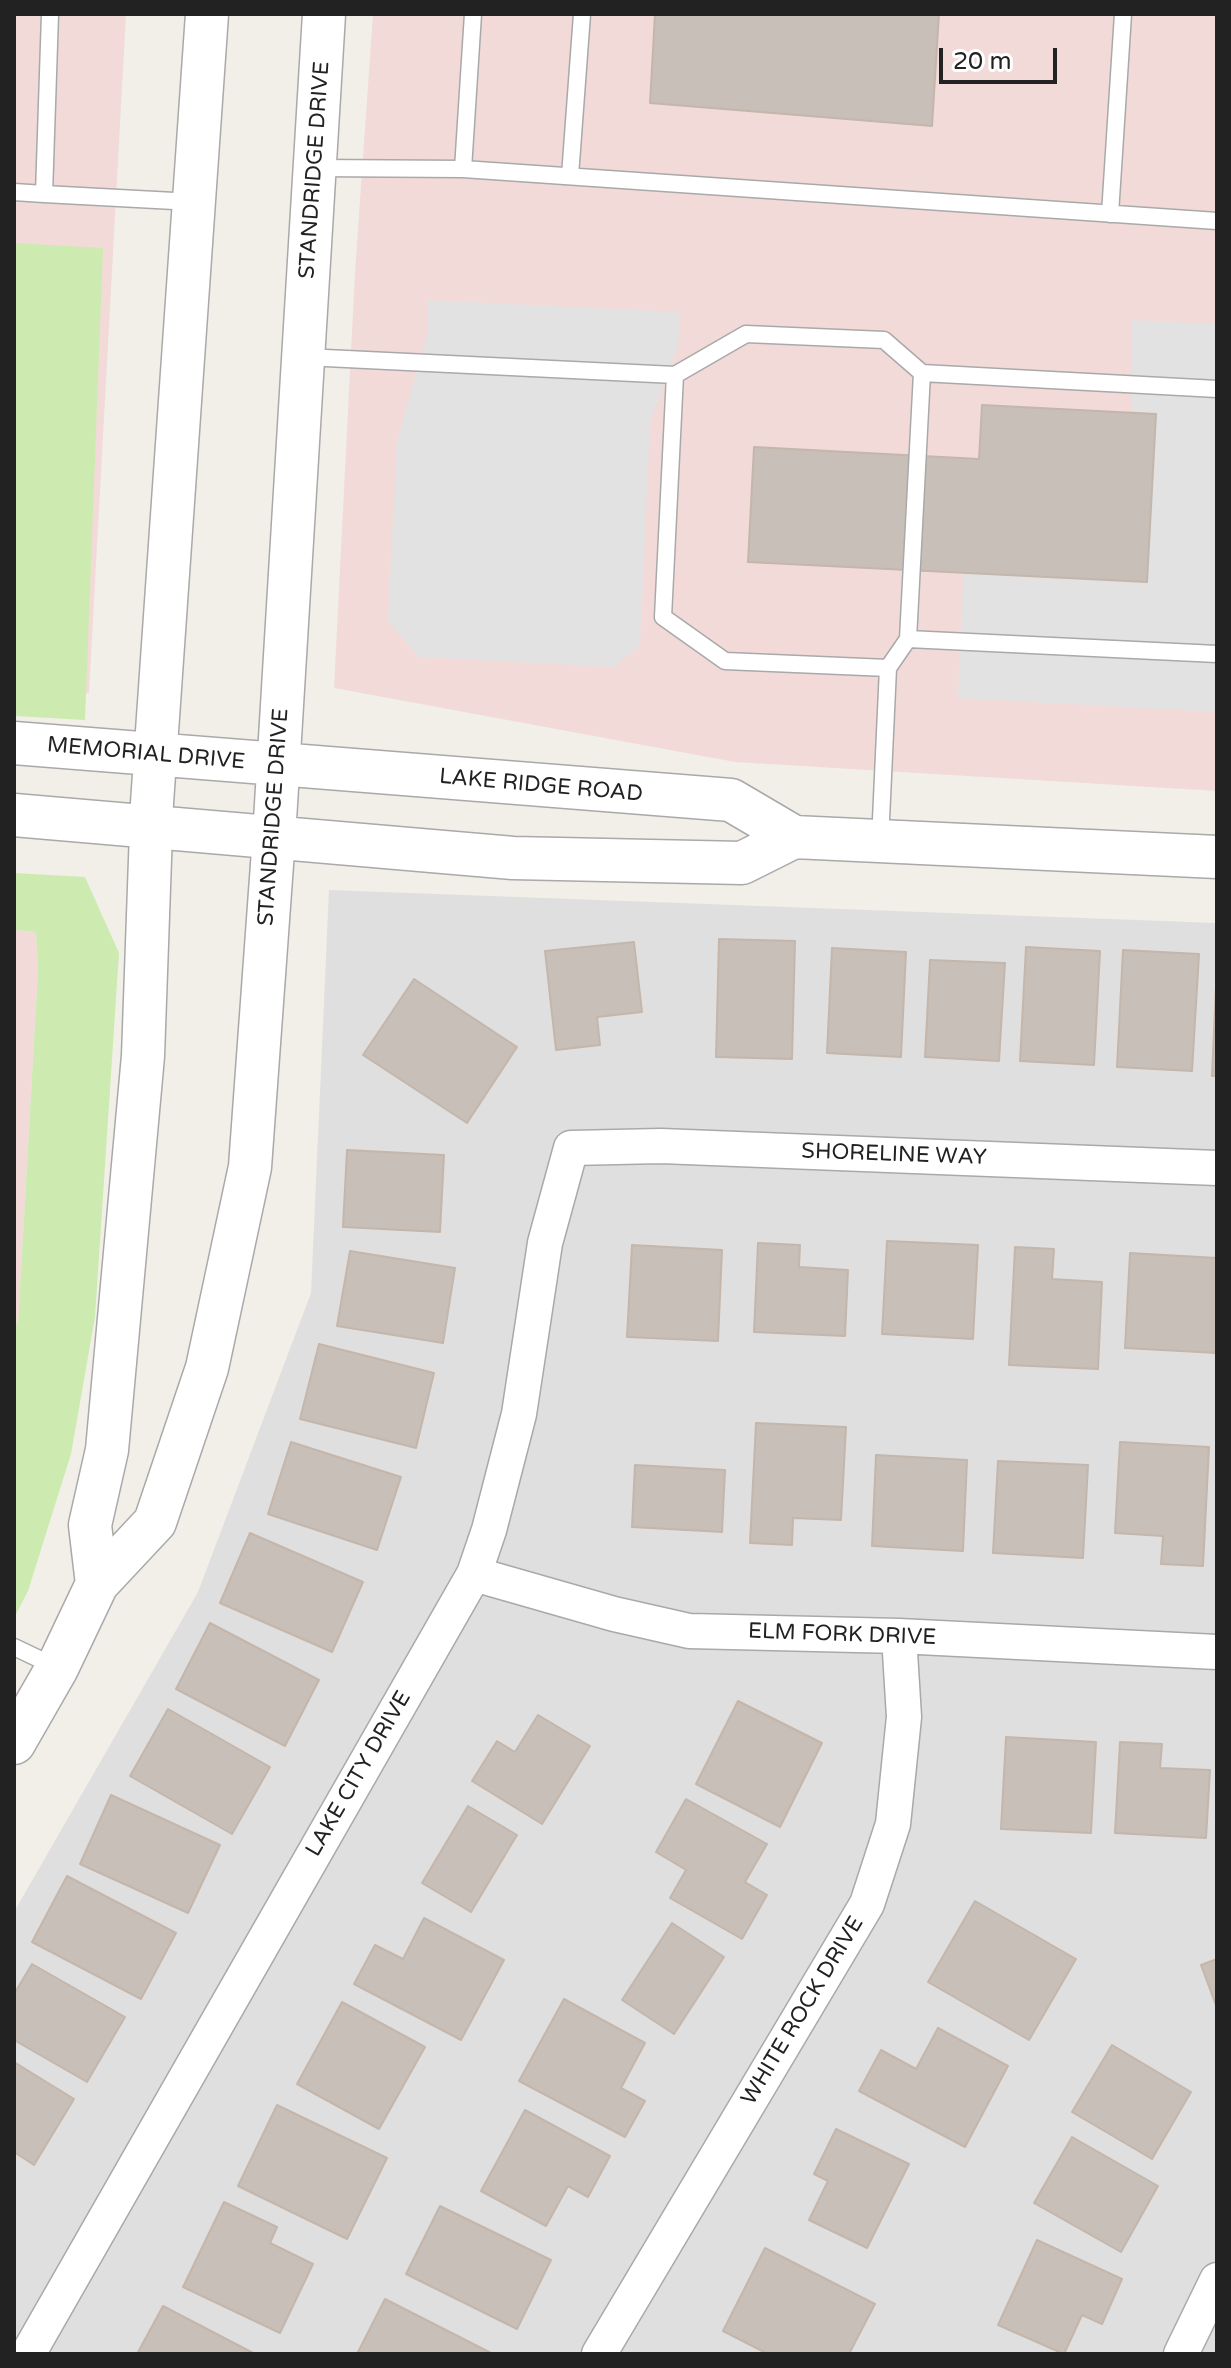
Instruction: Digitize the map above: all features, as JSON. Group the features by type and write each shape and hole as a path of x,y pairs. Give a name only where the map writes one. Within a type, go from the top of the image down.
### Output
{"street":[{"path":"97,1584 90,1525 107,1450 143,1056 156,753 207,14"},
{"name":"STANDRIDGE DRIVE","path":"14,1743 57,1668 97,1584 155,1522 207,1368 250,1167 274,837 324,14"},
{"name":"MEMORIAL DRIVE","path":"14,743 278,764"},
{"name":"LAKE RIDGE ROAD","path":"278,764 731,800 794,837 1217,857"},
{"path":"14,815 274,837"},
{"name":"LAKE RIDGE ROAD","path":"274,837 513,858 742,863 794,837"},
{"name":"SHORELINE WAY","path":"571,1148 661,1146 1217,1168"},
{"name":"LAKE CITY DRIVE","path":"28,2354 474,1574 489,1530 519,1414 543,1274 545,1243 571,1148"},
{"name":"ELM FORK DRIVE","path":"474,1574 614,1614 689,1631 899,1636 1217,1652"},
{"name":"WHITE ROCK DRIVE","path":"599,2354 867,1904 893,1824 904,1717 899,1636"},
{"path":"1181,2354 1217,2280"}],"lane":[{"path":"44,194 50,14"},
{"path":"463,169 473,14"},
{"path":"570,176 582,14"},
{"path":"1110,214 1123,14"},
{"path":"315,168 463,169 1217,221"},
{"path":"14,192 193,202"},
{"path":"303,357 675,375 746,334 884,340 922,373 1217,389"},
{"path":"880,841 888,668 908,639 922,373"},
{"path":"675,375 663,617 725,661 888,668"},
{"path":"908,639 1217,654"},
{"path":"14,1647 57,1668"}],"shaded area":[{"path":"14,14 126,14 89,693 14,689"},
{"path":"373,14 1217,14 1217,791 735,762 334,688 355,272"},
{"path":"428,300 680,312 678,346 650,422 640,645 614,667 419,657 388,621 397,441 427,335"},
{"path":"1132,320 1217,324 1217,712 958,698 963,573 1147,582 1156,415 1131,413"},
{"path":"329,890 1217,923 1217,2354 14,2354 14,1912 198,1592 311,1293"},
{"path":"14,930 36,932 38,971 18,1325 14,1325"}],"green space":[{"path":"14,243 103,248 85,720 14,716"},
{"path":"14,873 85,877 119,953 95,1317 71,1454 28,1591 14,1618 14,1325 18,1324 38,971 36,932 14,930"}],"building":[{"path":"655,14 939,14 932,126 650,103"},
{"path":"982,405 1156,414 1147,582 748,562 754,447 979,459"},
{"path":"719,939 795,941 792,1059 716,1057"},
{"path":"634,942 642,1012 597,1017 600,1045 556,1050 545,951"},
{"path":"1026,947 1100,951 1094,1065 1020,1061"},
{"path":"832,948 906,952 901,1057 827,1053"},
{"path":"1123,950 1199,954 1192,1071 1117,1067"},
{"path":"930,960 1005,963 999,1061 925,1057"},
{"path":"1217,965 1217,1076 1212,1076"},
{"path":"414,979 517,1047 467,1123 363,1055"},
{"path":"347,1150 444,1155 440,1232 343,1227"},
{"path":"887,1241 978,1245 973,1339 882,1334"},
{"path":"758,1243 800,1245 799,1267 848,1270 845,1336 754,1332"},
{"path":"632,1245 722,1250 718,1341 627,1337"},
{"path":"1015,1247 1054,1249 1052,1279 1102,1282 1098,1369 1009,1365"},
{"path":"350,1251 455,1268 443,1343 337,1326"},
{"path":"1130,1253 1217,1258 1217,1353 1125,1348"},
{"path":"319,1344 434,1373 416,1448 300,1419"},
{"path":"756,1423 846,1427 841,1520 793,1518 792,1545 750,1543"},
{"path":"291,1442 401,1477 377,1550 268,1514"},
{"path":"1120,1442 1209,1447 1203,1566 1161,1564 1163,1536 1115,1533"},
{"path":"876,1455 967,1460 963,1551 872,1546"},
{"path":"998,1461 1088,1465 1083,1558 993,1553"},
{"path":"635,1465 725,1470 722,1532 632,1527"},
{"path":"250,1533 363,1582 332,1652 220,1603"},
{"path":"210,1623 319,1680 285,1746 176,1689"},
{"path":"738,1701 822,1743 780,1827 696,1784"},
{"path":"168,1709 270,1767 232,1834 130,1776"},
{"path":"538,1715 590,1746 542,1824 472,1781 497,1741 515,1752"},
{"path":"1006,1737 1096,1742 1091,1833 1001,1829"},
{"path":"1120,1742 1162,1744 1160,1768 1210,1770 1206,1838 1115,1833"},
{"path":"111,1795 220,1845 188,1913 80,1864"},
{"path":"686,1799 767,1844 745,1882 767,1895 742,1939 670,1898 686,1870 656,1852"},
{"path":"468,1806 517,1835 471,1912 422,1883"},
{"path":"67,1876 176,1933 141,1999 32,1942"},
{"path":"975,1901 1076,1959 1029,2040 928,1982"},
{"path":"424,1918 504,1960 461,2040 354,1984 375,1945 403,1959"},
{"path":"672,1923 724,1957 674,2034 622,2000"},
{"path":"1217,1959 1217,2008 1201,1965"},
{"path":"32,1964 125,2017 87,2082 14,2040 14,1994"},
{"path":"564,1999 645,2043 621,2088 645,2101 625,2137 519,2081"},
{"path":"342,2002 425,2047 379,2129 297,2084"},
{"path":"938,2028 1008,2066 965,2147 859,2091 881,2050 916,2069"},
{"path":"1112,2045 1191,2092 1152,2159 1072,2112"},
{"path":"14,2062 74,2099 34,2165 14,2152"},
{"path":"277,2105 387,2158 347,2239 238,2186"},
{"path":"525,2110 610,2156 588,2197 568,2186 546,2226 481,2191"},
{"path":"836,2129 909,2164 867,2248 809,2220 828,2181 814,2174"},
{"path":"1072,2137 1158,2186 1121,2252 1034,2203"},
{"path":"224,2202 277,2227 270,2243 313,2264 280,2333 183,2287"},
{"path":"440,2206 551,2260 517,2329 406,2274"},
{"path":"1037,2240 1122,2279 1102,2324 1082,2315 1064,2354 998,2325"},
{"path":"765,2248 875,2304 849,2354 768,2354 723,2331"},
{"path":"385,2299 491,2353 491,2354 357,2354"},
{"path":"163,2306 255,2354 137,2354"}]}
